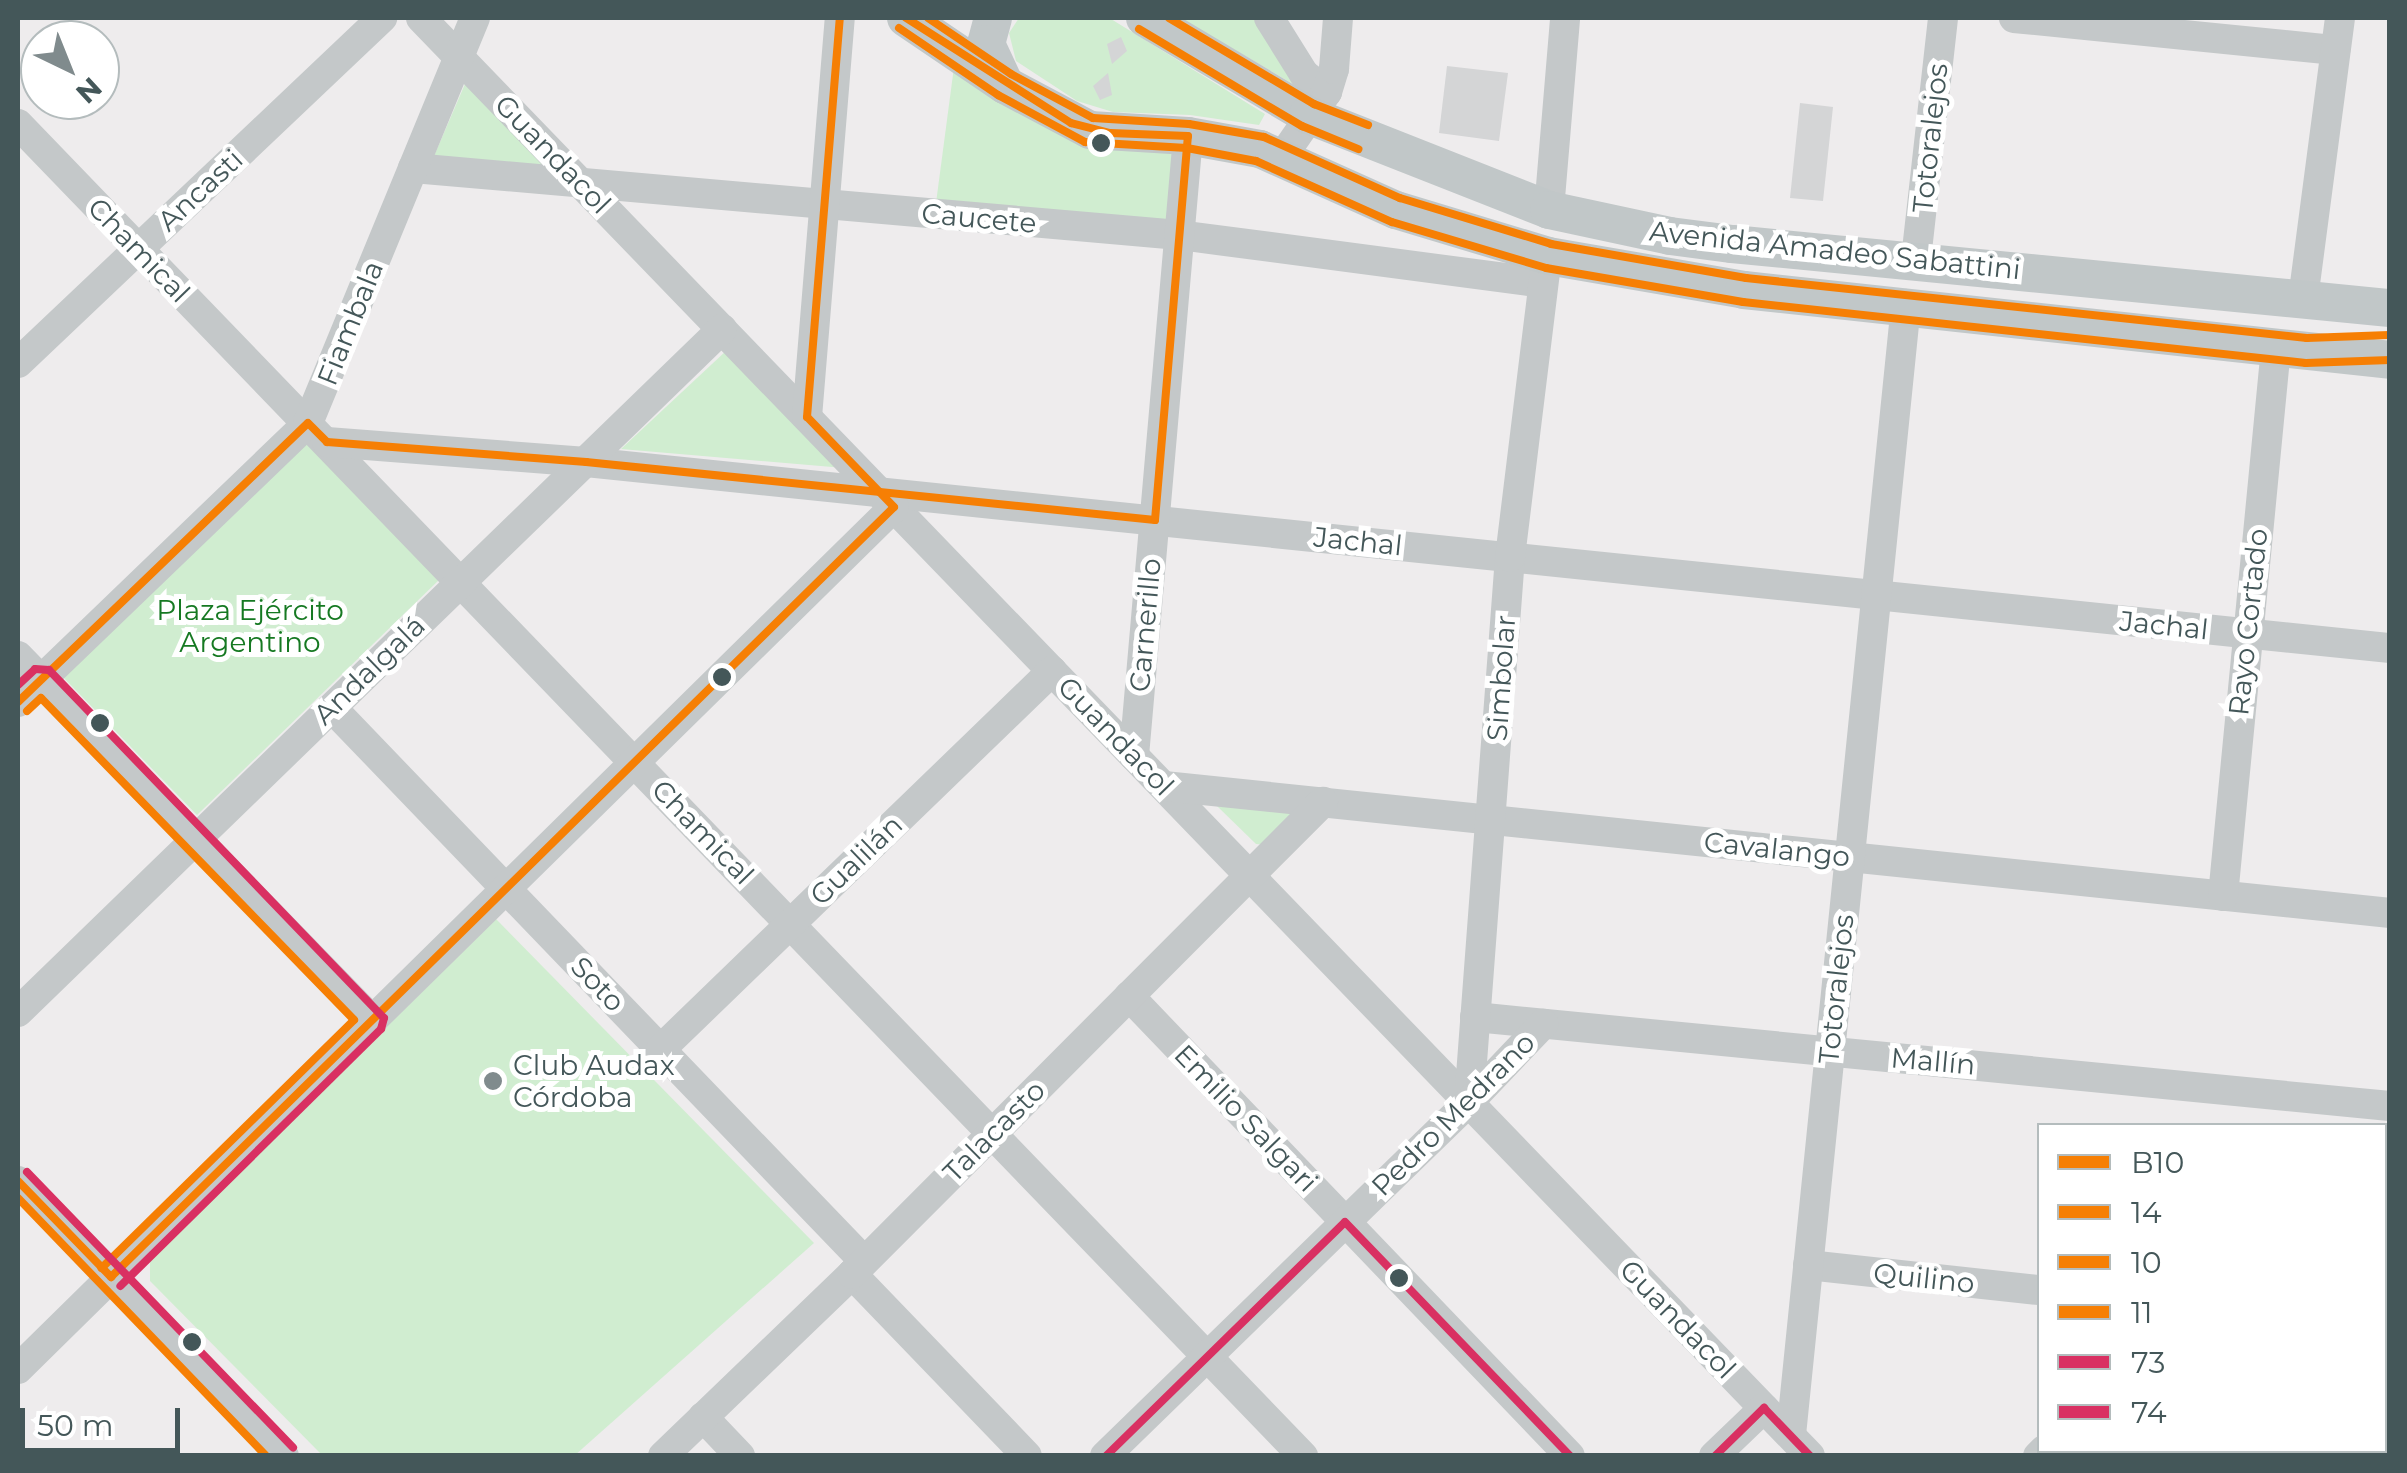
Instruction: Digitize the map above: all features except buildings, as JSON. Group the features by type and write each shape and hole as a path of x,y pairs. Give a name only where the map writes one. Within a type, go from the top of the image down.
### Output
{"main road":[{"name":"Avenida Amadeo Sabattini","path":"906,18 1005,85 1090,130 1188,136 1282,157 1396,210 1545,270 1906,304 2390,360"},
{"path":"993,18 986,44 1005,85"},
{"name":"Avenida Amadeo Sabattini","path":"1145,18 1549,210 1670,236 2390,308"}],"street":[{"name":"Ancasti","path":"18,363 382,18"},
{"name":"Guandacol","path":"421,18 1800,1445"},
{"name":"Fiambala","path":"18,702 317,432 413,168 474,18"},
{"path":"807,417 840,18"},
{"path":"1270,18 1318,103"},
{"path":"1282,157 1318,103 1334,69 1338,18"},
{"path":"1549,210 1565,18"},
{"name":"Totoralejos","path":"1916,260 1943,18"},
{"path":"2014,18 2336,50"},
{"path":"2303,298 2340,18"},
{"name":"Chamical","path":"18,124 1303,1456"},
{"name":"Carnerillo","path":"1134,756 1188,136"},
{"name":"Caucete","path":"413,168 1545,270"},
{"name":"Simbolar","path":"1469,1102 1510,557 1545,270"},
{"name":"Totoralejos","path":"1800,1445 1808,1265 1906,304"},
{"name":"Andalgalá","path":"18,1012 722,330"},
{"path":"2291,350 2390,347"},
{"name":"Rayo Cortado","path":"2222,896 2247,633 2291,350"},
{"name":"Jachal","path":"317,432 886,499 1154,520 2390,648"},
{"path":"18,1369 506,888 886,499"},
{"path":"18,656 372,1020"},
{"name":"Gualilán","path":"661,1050 1052,671"},
{"name":"Soto","path":"332,708 661,1050 1027,1456"},
{"name":"Cavalango","path":"1164,786 2390,913"},
{"name":"Talacasto","path":"663,1456 858,1267 1323,802"},
{"name":"Emilio Salgari","path":"1129,996 1570,1456"},
{"name":"Mallín","path":"1476,1017 2390,1106"},
{"name":"Pedro Medrano","path":"1105,1456 1469,1102 1542,1024"},
{"path":"18,1181 284,1456"},
{"name":"Quilino","path":"1808,1265 2037,1290"},
{"path":"1714,1456 1764,1408"},
{"path":"703,1417 740,1456"}],"green space":[{"path":"1019,18 1111,19 1265,114 1259,125 1190,115 1113,112 1077,101 1016,61 1009,33"},
{"path":"1178,18 1269,18 1293,84 1249,58"},
{"path":"954,67 1176,146 1169,223 936,203"},
{"path":"468,77 551,166 434,156"},
{"path":"727,350 844,468 621,449"},
{"name":"Plaza Ejército Argentino","path":"304,437 441,578 197,815 60,674"},
{"path":"1217,806 1294,807 1294,819 1267,845 1256,844"},
{"name":"Club Audax Córdoba","path":"496,919 814,1243 574,1456 322,1455 150,1281 150,1260"}],"transit line":[{"name":"B10","path":"18,1181 111,1277 894,507 807,417 840,18"},
{"name":"B10","path":"18,702 308,423 327,442 586,462 1155,520 1188,136 1110,133 1071,123 906,18"},
{"name":"10","path":"928,18 1011,74 1093,118 1189,124 1264,137 1400,198 1551,244 1746,278 2307,338 2389,335"},
{"name":"10","path":"1169,18 1314,104 1368,125"},
{"name":"14","path":"899,28 998,95 1085,142 1187,148 1256,161 1392,222 1546,268 1743,302 2306,363 2390,360"},
{"name":"14","path":"1139,29 1302,126 1358,149"},
{"name":"73","path":"18,685 35,669 49,670 384,1018 381,1029 120,1286"},
{"name":"11","path":"27,711 41,698 354,1020 102,1268"},
{"name":"73","path":"27,1172 293,1447"},
{"name":"11","path":"18,1198 266,1456"},
{"name":"74","path":"1106,1456 1345,1222 1570,1456"},
{"name":"74","path":"1715,1456 1764,1408 1810,1456"}],"place":[{"name":"Club Audax Córdoba","path":"493,1081"}]}
